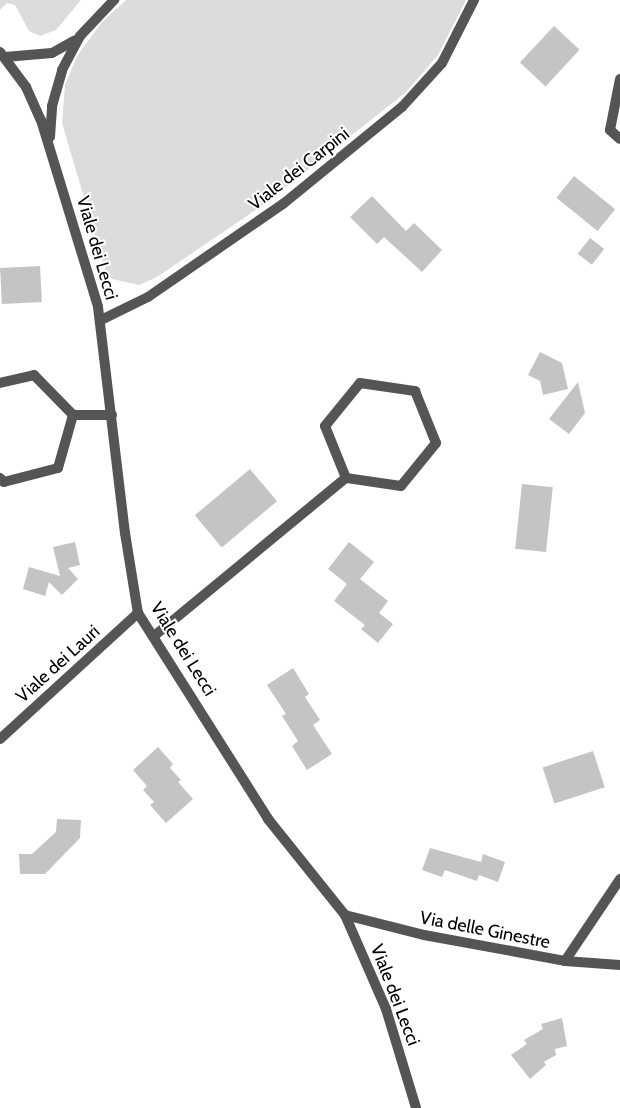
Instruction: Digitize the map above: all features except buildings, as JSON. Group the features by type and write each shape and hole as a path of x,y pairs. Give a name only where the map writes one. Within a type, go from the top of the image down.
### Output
{"street":[{"path":"3,54 52,53 80,36 114,0"},
{"name":"Viale dei Carpini","path":"101,320 148,297 275,210 402,107 442,64 474,0"},
{"path":"50,143 55,87 80,36"},
{"name":"Viale dei Lecci","path":"3,54 32,98 50,143 101,320 125,533 138,613 268,819 345,914 386,1009 416,1108"},
{"path":"620,79 610,130 620,138"},
{"path":"0,383 34,375 73,415 112,415"},
{"path":"154,636 346,478 401,486 436,443 415,391 360,383 325,426 346,478"},
{"path":"0,478 4,482 58,468 73,415"},
{"name":"Viale dei Lauri","path":"0,739 138,613"},
{"path":"565,961 620,879"},
{"name":"Via delle Ginestre","path":"345,914 418,934 565,961 620,965"}],"shaded area":[{"path":"0,0 81,0 56,30 40,36 29,31 15,5 7,3 0,10"},
{"path":"126,0 466,0 438,55 405,93 266,203 157,277 139,285 112,279 106,272 62,123 65,85 77,56 102,22"}]}
